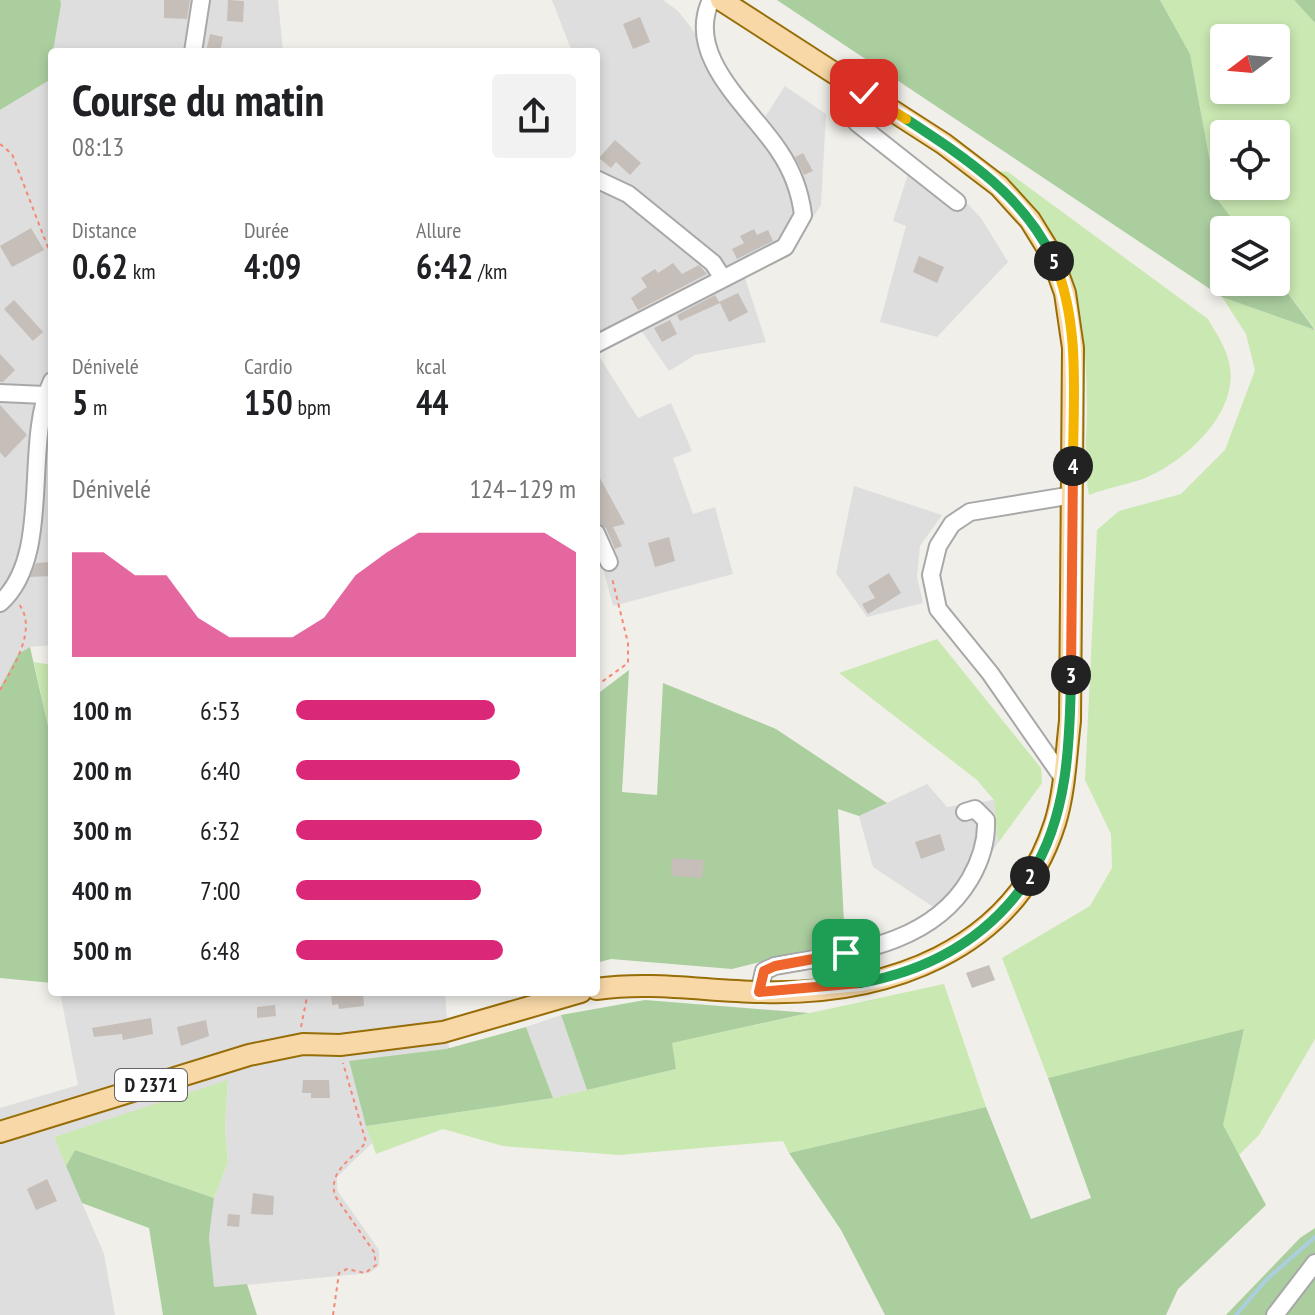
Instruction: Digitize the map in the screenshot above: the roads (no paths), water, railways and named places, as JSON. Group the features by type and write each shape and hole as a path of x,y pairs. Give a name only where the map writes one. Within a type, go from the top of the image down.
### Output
{"main road":[{"path":"600,989 659,984 759,992 834,988 888,978 926,966 966,944 999,917 1041,859 1056,821 1070,721 1073,348 1065,293 1051,254 1030,220 999,186 955,151 721,0"},
{"name":"D 2371","path":"0,1132 249,1055 303,1044 340,1045 443,1032 567,996"}],"street":[{"path":"194,48 201,0"},
{"path":"600,342 785,247 803,215 794,177 779,151 734,93 708,46 704,16 711,0"},
{"path":"864,93 855,112 857,123 957,202"},
{"path":"600,181 628,194 713,263 722,277"},
{"path":"0,393 48,395 28,548 5,598"},
{"path":"1063,778 990,673 959,640 938,609 931,575 938,546 952,524 970,512 1073,495"},
{"path":"600,542 609,562"},
{"path":"759,992 764,971 775,966 846,953 904,935 944,915 981,861 986,820 975,809 965,812"},
{"path":"1275,1315 1315,1263"}],"waterway":[{"path":"1236,1315 1266,1280 1315,1237"}]}
